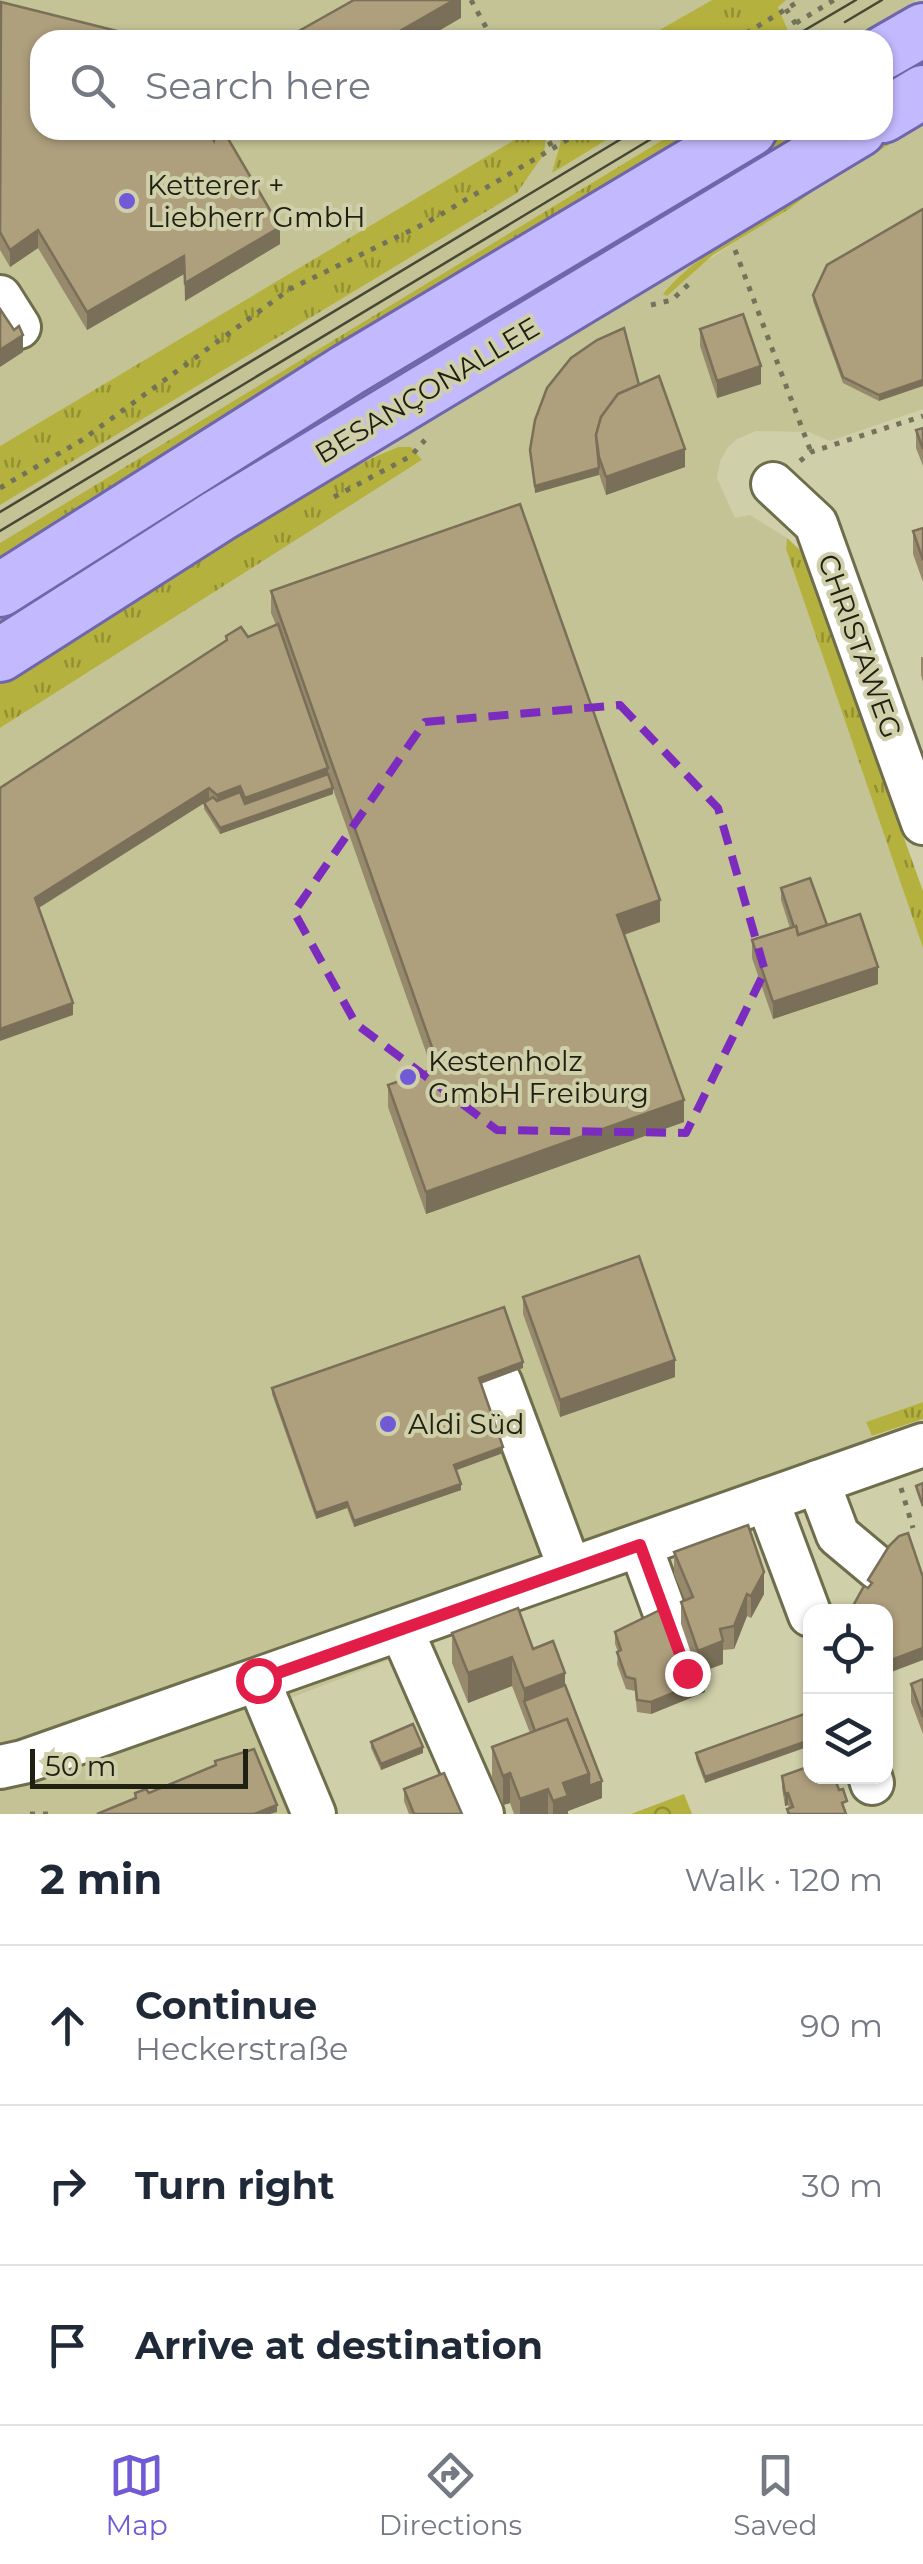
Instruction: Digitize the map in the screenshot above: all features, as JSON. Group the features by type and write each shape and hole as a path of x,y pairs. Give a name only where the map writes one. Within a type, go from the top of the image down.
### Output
{"main road":[{"path":"893,47 923,30"},
{"path":"893,110 923,92"},
{"name":"BESANÇONALLEE","path":"0,590 348,370 733,140"},
{"name":"BESANÇONALLEE","path":"0,655 234,507 842,140"}],"street":[{"name":"CHRISTAWEG","path":"773,484 816,524 923,823"},
{"path":"500,1382 570,1569"},
{"path":"0,1767 923,1445"},
{"path":"818,1482 838,1535 881,1572"},
{"path":"767,1500 806,1604"},
{"path":"640,1545 687,1673"},
{"path":"401,1629 482,1814"},
{"path":"258,1680 314,1814"}],"path":[{"path":"470,0 487,30"},
{"path":"751,30 801,0"},
{"path":"796,22 834,0"},
{"path":"786,9 800,30"},
{"path":"548,140 553,149"},
{"path":"0,488 82,440 290,289 428,222 568,140"},
{"path":"735,250 811,452"},
{"path":"773,484 811,452 923,416"},
{"path":"30,1814 49,1814"}],"highlighted area":[{"path":"620,705 718,808 765,971 686,1133 497,1130 356,1024 294,912 425,722"}],"shaded area":[{"path":"0,0 712,0 660,30 30,30 30,140 514,140 0,446"},
{"path":"786,0 916,0 866,30 788,30 777,6"},
{"path":"923,125 923,409 830,441 809,432 756,431 728,447 717,478 735,518 750,515 787,538 786,549 923,948 923,1402 866,1422 886,1468 280,1702 301,1814 0,1814 0,728 421,461 398,447 383,452 271,518 234,534 807,191 711,250 695,262 692,271 825,182"},
{"path":"546,140 562,140 554,171 606,140 663,140 0,543 0,505 517,193 544,154"}],"green space":[{"path":"712,0 786,0 778,7 788,30 660,30"},
{"path":"923,109 923,125 825,182 713,255 667,296 663,294 706,255 879,140 893,140 893,130"},
{"path":"514,140 546,140 544,154 517,193 0,505 0,446"},
{"path":"561,140 606,140 552,173"},
{"path":"663,140 685,140 0,564 0,543"},
{"path":"767,140 799,140 0,637 0,616 485,307"},
{"path":"398,447 411,447 422,460 0,728 0,676 234,534"},
{"path":"787,538 801,551 923,891 923,948 786,549"},
{"path":"923,1402 923,1419 872,1436 866,1422"},
{"path":"684,1794 692,1814 631,1814"}],"building":[{"path":"354,0 454,0 402,30 301,30"},
{"name":"Ketterer + Liebherr GmbH","path":"1,2 113,30 30,30 30,140 229,140 280,227 185,283 184,256 87,312 38,230 10,250 0,232"},
{"path":"923,209 923,380 879,395 843,377 813,295 827,265"},
{"path":"0,309 14,330 19,326 23,335 0,350"},
{"path":"743,314 761,366 717,381 700,329"},
{"path":"624,328 639,385 618,394 601,417 596,435 599,468 535,486 530,450 535,420 547,388 571,358"},
{"path":"659,376 685,449 606,477 596,435 601,417 618,394"},
{"path":"923,428 923,449 916,430"},
{"path":"520,504 660,900 617,915 684,1100 426,1192 388,1085 439,1067 271,591"},
{"path":"923,528 923,560 913,531"},
{"path":"278,624 328,768 245,798 240,786 217,795 209,788 35,898 73,1003 0,1029 0,788 227,640 226,636 241,627 248,637"},
{"path":"328,774 333,788 220,828 204,803 213,797 217,801 240,792 245,804"},
{"path":"810,878 827,925 798,935 781,888"},
{"path":"860,914 878,967 773,1002 752,940 796,926 798,935"},
{"path":"639,1256 675,1360 560,1400 523,1297"},
{"name":"Aldi Süd","path":"504,1307 523,1362 479,1378 503,1447 454,1465 461,1484 354,1521 347,1502 316,1513 272,1388"},
{"path":"923,1483 923,1506 916,1486"},
{"path":"748,1525 764,1572 751,1596 747,1594 734,1626 720,1629 723,1641 698,1651 681,1602 693,1597 674,1552"},
{"path":"908,1533 923,1577 923,1648 893,1659 893,1604 854,1604 864,1586 868,1588 872,1583 868,1580 899,1536"},
{"path":"518,1608 533,1649 553,1641 565,1673 524,1689 512,1657 468,1673 452,1633"},
{"path":"660,1610 679,1664 697,1657 705,1680 651,1702 637,1700 635,1679 626,1677 615,1632"},
{"path":"923,1679 923,1717 911,1684"},
{"path":"565,1685 602,1781 589,1786 589,1774 567,1719 535,1731 524,1701"},
{"path":"803,1715 803,1742 705,1777 696,1753"},
{"path":"567,1719 589,1774 563,1783 568,1796 553,1801 548,1789 520,1799 510,1773 503,1776 492,1747"},
{"path":"413,1724 423,1747 381,1764 371,1742"},
{"path":"254,1749 277,1805 254,1814 97,1814 136,1798 135,1793 146,1789 149,1793 216,1765 215,1761"},
{"path":"803,1768 803,1784 837,1784 847,1801 842,1803 846,1814 789,1814 787,1809 793,1807 788,1793 785,1794 782,1776"},
{"path":"444,1773 462,1814 414,1814 404,1789"}],"tram line":[{"path":"805,30 856,0"},
{"path":"845,22 882,0"},
{"path":"0,512 619,140"},
{"path":"0,531 649,140"}],"place":[{"name":"Ketterer + Liebherr GmbH","path":"127,201"},
{"name":"Kestenholz GmbH Freiburg","path":"408,1077"},
{"name":"Aldi Süd","path":"388,1424"}],"route":[{"path":"258,1680 640,1545 687,1673"}]}
